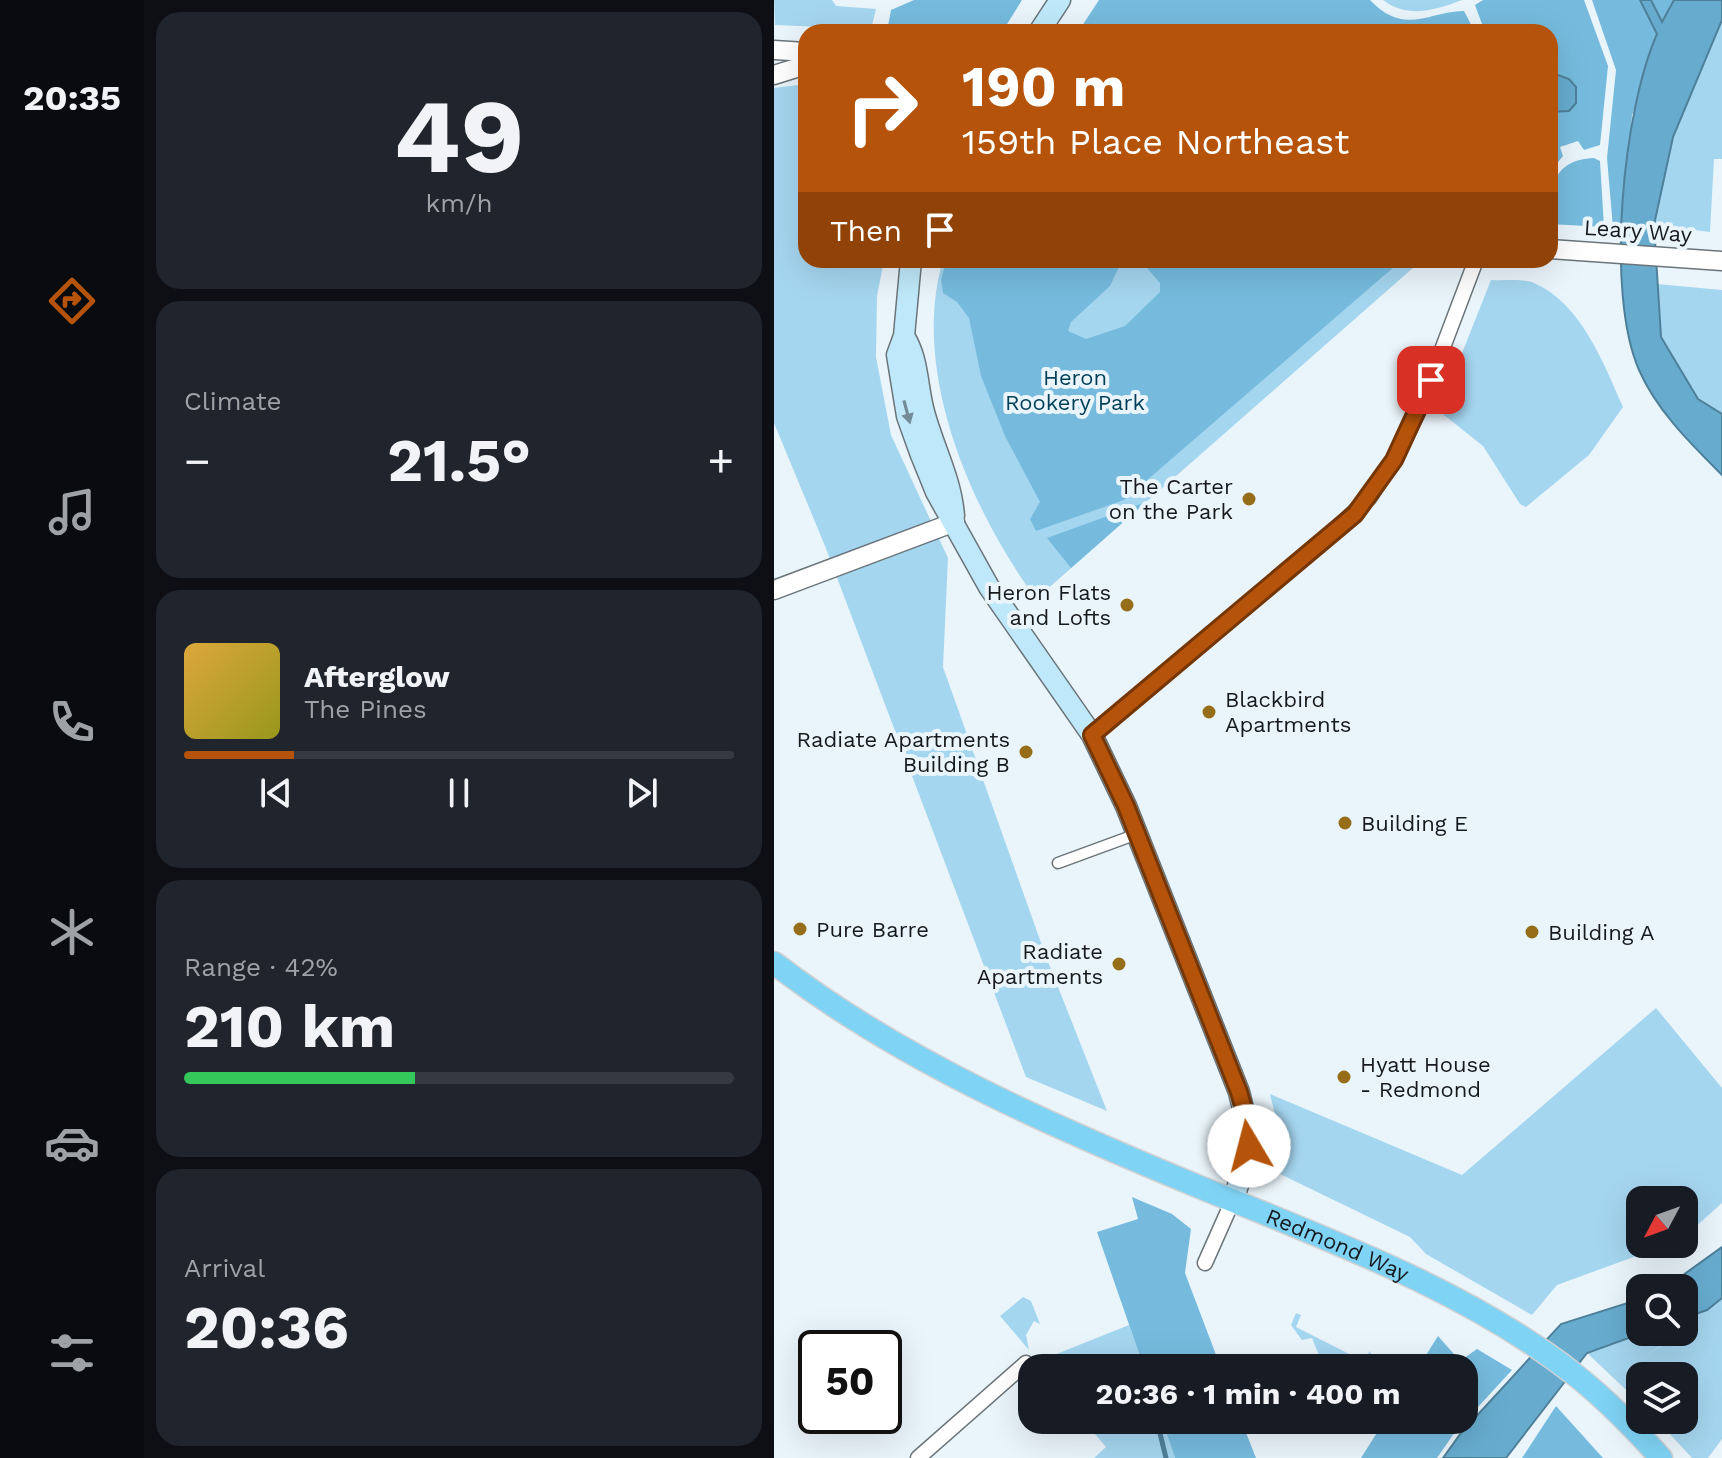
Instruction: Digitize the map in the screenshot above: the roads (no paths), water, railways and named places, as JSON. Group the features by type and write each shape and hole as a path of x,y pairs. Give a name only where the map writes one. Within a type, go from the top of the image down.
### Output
{"main road":[{"path":"1044,24 1060,0"},
{"path":"910,268 904,336 897,355 907,416 936,492 989,587 1092,735 1137,834 1239,1092 1249,1127 1244,1169 1233,1200"},
{"name":"Redmond Way","path":"774,963 849,1017 911,1054 1041,1117 1455,1299 1574,1374 1622,1415 1661,1458"}],"street":[{"path":"774,50 798,60"},
{"path":"774,67 798,63"},
{"path":"774,75 798,64"},
{"name":"Leary Way","path":"1558,249 1722,261"},
{"path":"1092,735 1323,541 1369,498 1415,419 1454,326 1473,268"},
{"path":"774,590 955,522"},
{"path":"1058,863 1137,834"},
{"path":"1205,1263 1216,1232 1233,1200"},
{"path":"918,1458 1018,1370"}],"waterway":[{"path":"1160,1434 1166,1458"}],"place":[{"name":"The Carter on the Park","path":"1249,499"},
{"name":"Heron Flats and Lofts","path":"1127,605"},
{"name":"Blackbird Apartments","path":"1209,712"},
{"name":"Radiate Apartments Building B","path":"1026,752"},
{"name":"Building E","path":"1345,823"},
{"name":"Pure Barre","path":"800,929"},
{"name":"Building A","path":"1532,932"},
{"name":"Radiate Apartments","path":"1119,964"},
{"name":"Hyatt House - Redmond","path":"1344,1077"}],"park label":[{"name":"Heron Rookery Park","path":"1075,390"}]}
